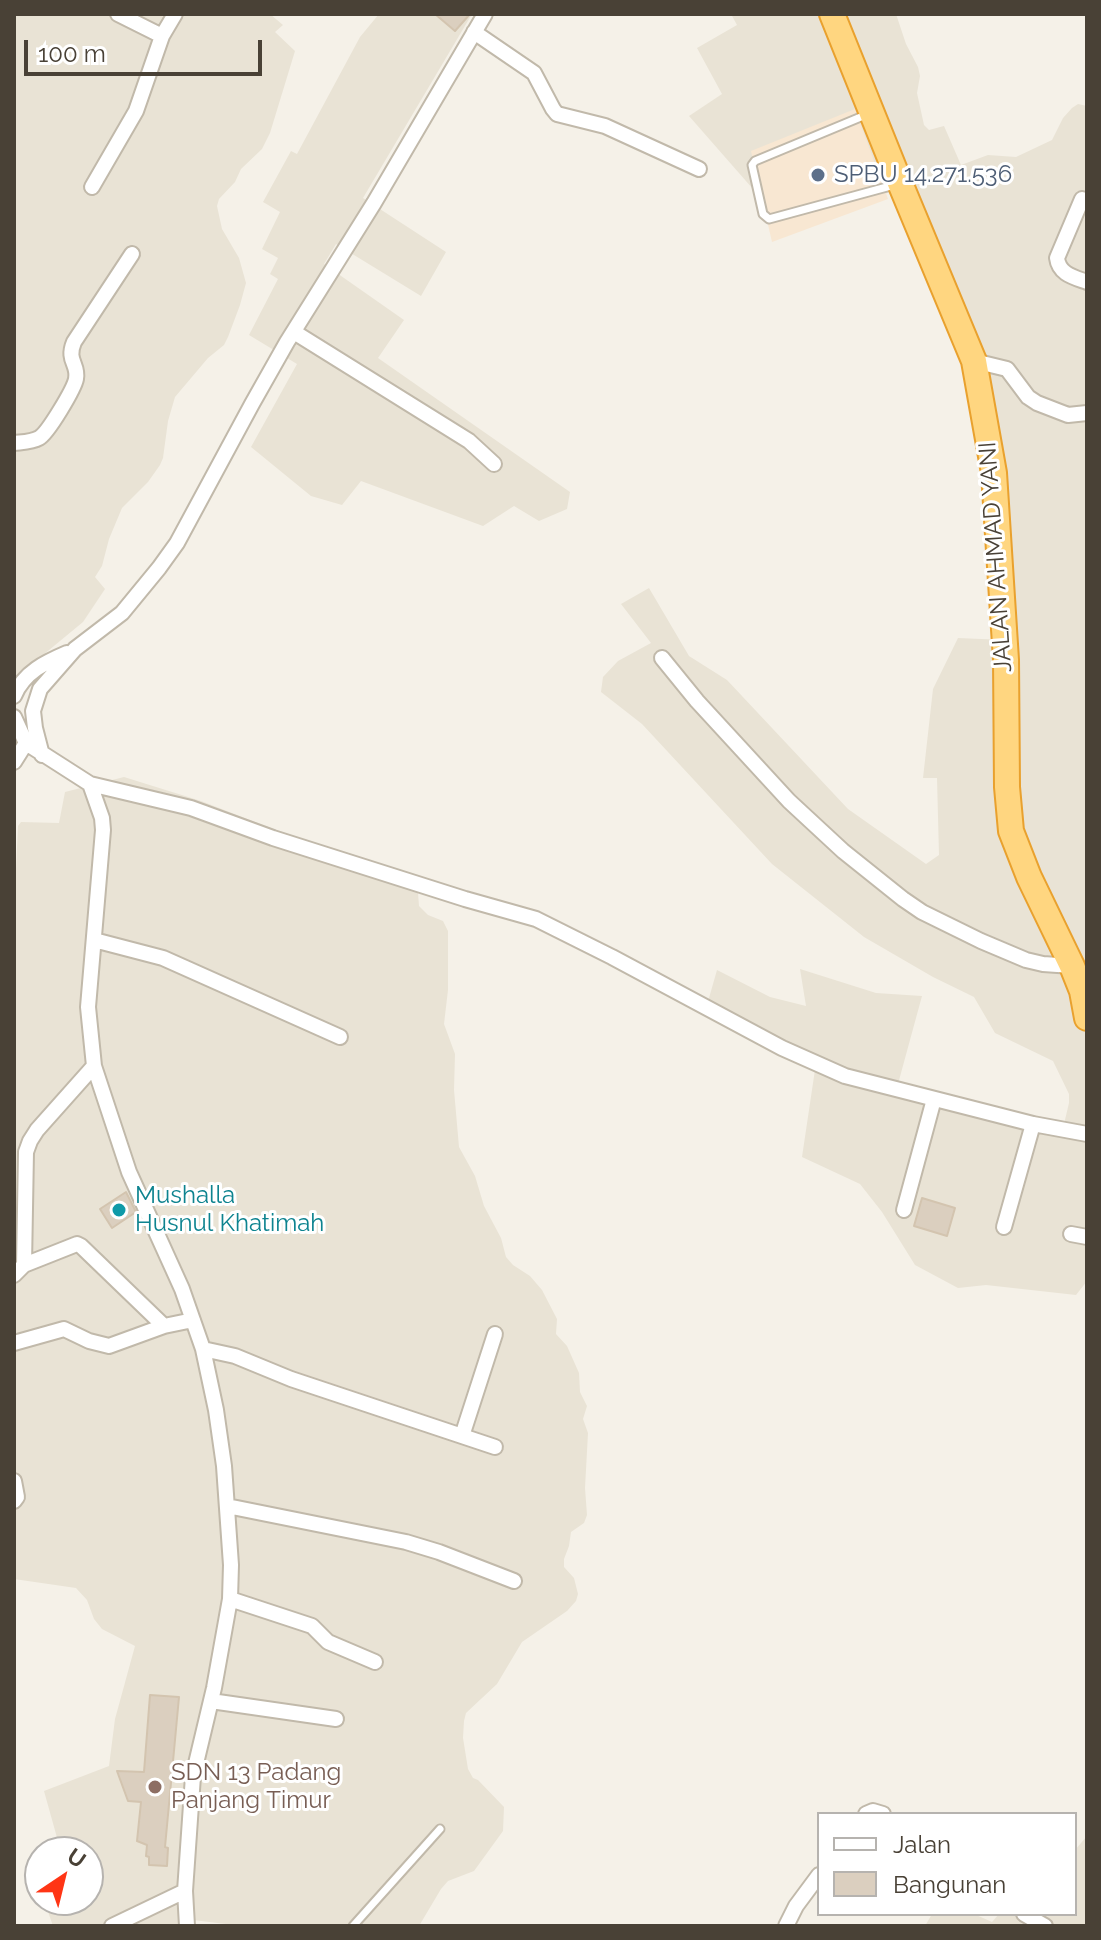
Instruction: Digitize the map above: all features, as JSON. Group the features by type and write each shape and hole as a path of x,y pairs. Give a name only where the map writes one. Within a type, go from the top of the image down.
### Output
{"highway":[{"name":"JALAN AHMAD YANI","path":"832,14 974,361 994,473 1006,660 1007,787 1011,831 1029,877 1084,990 1087,1018"}],"street":[{"path":"118,14 162,36"},
{"path":"92,187 136,111 162,36 175,14"},
{"path":"42,755 33,711 40,689 75,649 122,613 177,543 252,404 485,14"},
{"path":"474,32 534,73 557,114 605,126 699,169"},
{"path":"1082,199 1057,258 1061,270 1087,282"},
{"path":"14,443 34,440 47,432 75,383 76,372 71,353 74,342 132,254"},
{"path":"294,332 469,441 494,464"},
{"path":"974,361 1007,369 1028,397 1037,403 1068,415 1087,413"},
{"path":"15,692 24,679 41,665 75,649"},
{"path":"662,658 789,801 843,851 903,899 968,935 1026,960 1072,966"},
{"path":"14,717 26,743 90,784 191,808 288,843 536,919 782,1048 845,1076 1033,1124 1087,1134"},
{"path":"14,762 26,743"},
{"path":"90,784 103,830 88,1007 94,1066 129,1172 182,1289 203,1349 224,1466 231,1565 230,1599 193,1776 185,1891 189,1926"},
{"path":"94,940 163,958 340,1037"},
{"path":"94,1066 30,1141 26,1152 19,1270 74,1244 81,1246 164,1326"},
{"path":"904,1210 934,1099"},
{"path":"1004,1227 1033,1124"},
{"path":"1071,1234 1087,1237"},
{"path":"14,1343 64,1329 109,1346 164,1326 193,1320"},
{"path":"462,1436 495,1334"},
{"path":"203,1349 235,1356 291,1379 495,1447"},
{"path":"14,1481 17,1497 14,1501"},
{"path":"227,1506 406,1542 514,1581"},
{"path":"230,1599 312,1626 328,1642 375,1662"},
{"path":"211,1701 336,1719"},
{"path":"786,1926 817,1878"},
{"path":"112,1926 185,1891"},
{"path":"1028,1916 1045,1926"}],"lane":[{"path":"872,113 753,162 763,214 769,219 900,183"},
{"path":"353,1926 440,1829"}],"shaded area":[{"path":"14,14 270,14 283,25 275,32 295,51 270,133 262,149 241,169 217,206 222,229 239,258 246,283 228,337 175,397 160,465 122,508 102,566 95,577 105,589 83,622 14,679"},
{"path":"379,14 472,14 363,198 446,252 421,296 336,244 324,264 404,320 378,358 570,492 567,509 539,521 514,506 483,526 361,481 342,505 311,496 251,447 297,364 249,335 278,279 270,274 278,258 262,249 280,212 263,202 291,151 297,154 360,37"},
{"path":"731,14 896,14 918,67 917,93 924,125 929,130 944,126 961,165 988,155 1016,157 1052,140 1072,108 1078,104 1087,106 1087,1281 1076,1295 986,1285 958,1288 915,1265 882,1212 860,1184 802,1157 816,1063 707,1005 717,970 770,997 806,1006 800,969 876,993 922,996 898,1084 1064,1124 1069,1094 1053,1061 995,1033 974,997 864,937 772,864 642,724 601,692 603,677 618,661 651,643 621,604 649,588 689,656 727,680 848,809 926,864 939,855 937,778 923,778 933,689 958,638 1005,640 990,427 907,185 833,215 788,229 689,116 722,94 697,48 737,25"},
{"name":"SPBU 14.271.536","path":"855,109 888,199 772,242 751,151"},
{"path":"124,777 201,801 343,856 417,880 419,906 428,915 443,921 448,931 448,990 444,1024 455,1054 454,1090 459,1147 475,1176 506,1257 542,1290 557,1319 556,1334 567,1346 579,1373 580,1392 587,1406 583,1419 588,1433 587,1515 584,1523 571,1532 564,1559 564,1567 574,1578 578,1594 576,1601 567,1611 522,1642 497,1684 466,1713 463,1738 468,1769 473,1778 504,1807 503,1831 474,1871 448,1881 419,1926 242,1926 185,1919 185,1926 53,1926 50,1916 104,1916 104,1836 57,1836 44,1791 109,1766 115,1719 135,1646 102,1629 94,1619 87,1600 76,1588 14,1579 14,873 18,826 21,822 59,823 65,792"},
{"path":"1087,1836 1087,1926 925,1926 931,1916 978,1916 992,1922 997,1916 1077,1916 1077,1848"}],"building":[{"path":"435,14 470,14 455,31"},
{"name":"Mushalla Husnul Khatimah","path":"126,1192 136,1212 112,1228 100,1209"},
{"path":"922,1198 955,1208 947,1236 914,1226"},
{"path":"150,1695 179,1697 165,1847 168,1848 167,1866 149,1865 147,1845 137,1841 141,1802 128,1801 117,1771 144,1772"}],"place":[{"name":"SPBU 14.271.536","path":"818,175"},
{"name":"Mushalla Husnul Khatimah","path":"119,1210"},
{"name":"SDN 13 Padang Panjang Timur","path":"155,1787"}]}
